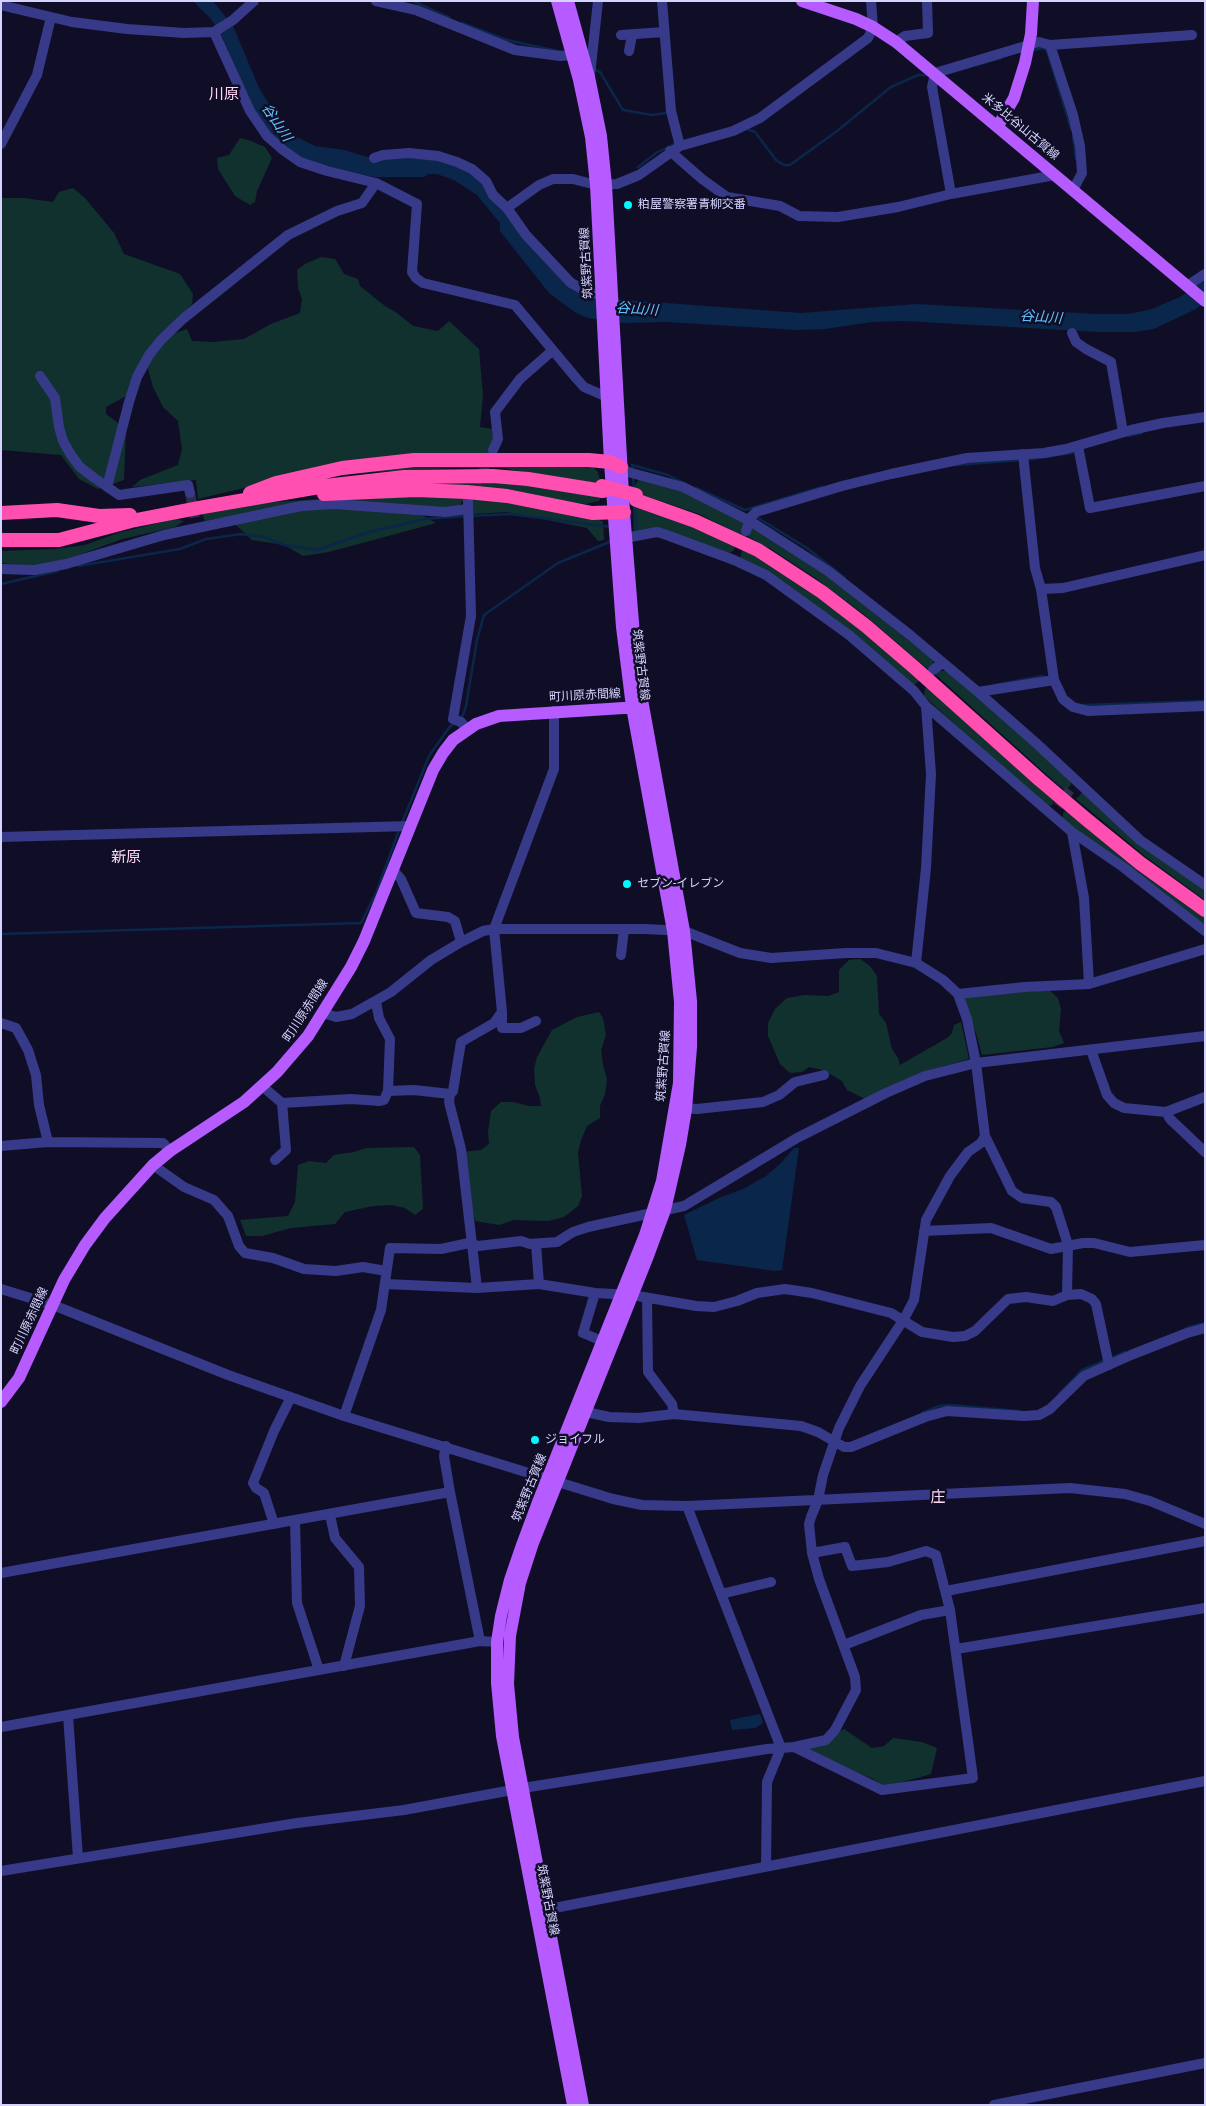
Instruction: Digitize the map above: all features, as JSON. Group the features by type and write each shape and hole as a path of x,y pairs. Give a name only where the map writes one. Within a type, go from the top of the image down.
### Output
{"highway":[{"path":"252,496 276,483 311,474 342,468 414,460 588,460 615,464"},
{"path":"1,540 59,540 131,521 328,480 404,472 493,471 564,479 685,512 732,532 814,580 866,620 919,665 1085,813 1133,852 1205,904"},
{"path":"1,513 57,510 99,516 129,515 252,496 440,491 508,496 592,512 618,512"},
{"path":"636,498 695,521 758,550 822,592 866,626 915,668 1086,819 1140,863 1205,910"}],"main road":[{"name":"筑紫野古賀線","path":"557,1 586,107 601,185"},
{"name":"筑紫野古賀線","path":"568,1 589,77 602,136 601,185 605,297 618,512 622,627 678,931 681,1108 662,1181 659,1211 586,1412 552,1480 510,1580 497,1642 499,1710 518,1789 541,1911 573,2105"},
{"name":"米多比谷山古賀線","path":"802,1 837,11 872,27 896,42 1205,300"},
{"path":"998,126 1020,80 1029,46 1032,1"},
{"name":"筑紫野古賀線","path":"608,322 607,397 615,464"},
{"name":"筑紫野古賀線","path":"618,512 625,538 637,672 637,707"},
{"name":"町川原赤間線","path":"1,1402 19,1378 64,1280 85,1245 105,1218 153,1165 170,1151 244,1102 262,1086 293,1056 323,1013 364,940 433,770 453,740 467,729 499,716 637,707"},
{"name":"筑紫野古賀線","path":"518,1789 509,1711 508,1684 510,1636 520,1583 552,1480 602,1341 627,1295"},
{"name":"筑紫野古賀線","path":"541,1911 583,2105"}],"street":[{"path":"1,5 51,17 127,29 184,33 214,32 233,20 254,1"},
{"path":"376,1 416,10 515,50 560,56 572,55"},
{"path":"589,77 598,1"},
{"path":"662,1 671,111 680,146"},
{"path":"507,208 539,185 553,179 573,179 601,185 616,184 639,175 670,151 680,146 733,131 760,118 868,38 872,27 871,1"},
{"path":"896,42 904,36 928,33 928,1"},
{"path":"1,144 37,74 51,17"},
{"path":"214,32 250,111 267,136 300,162 327,171 376,182 417,204 412,272 416,278 423,283 515,305 584,387 607,397"},
{"path":"629,51 626,35 664,32"},
{"path":"951,194 932,87 935,73 1038,42 1050,45 1192,35"},
{"path":"1050,45 1073,114 1080,146 1082,172 1073,190"},
{"path":"670,151 702,179 727,197 780,206 799,216 838,217 898,207 951,194 1055,175"},
{"path":"374,158 383,155 409,153 438,156 457,162 472,170 486,181 493,195 507,208 526,235 571,283 590,293 605,297"},
{"path":"107,487 137,377 149,355 161,340 184,318 288,235 337,211 362,203 376,182"},
{"path":"1187,286 1205,274"},
{"path":"1072,333 1076,342 1111,362 1123,432"},
{"path":"494,450 498,439 495,412 520,379 552,351"},
{"path":"40,376 55,398 59,428 63,441 71,456 80,467 119,495 188,485 190,493"},
{"path":"746,531 756,512 842,486 967,458 1044,453 1164,423 1205,418"},
{"path":"1078,446 1090,508 1205,486"},
{"path":"1023,454 1035,568 1041,589 1054,680 1063,699 1073,707 1088,711 1205,706"},
{"path":"615,464 628,472 683,487 750,521 828,571 910,635 978,692 1036,743 1074,786 1140,840 1205,885"},
{"path":"1,569 35,570 66,564 155,537 196,522 301,506 334,504 445,512 467,504 471,616 454,719 461,722 467,729"},
{"path":"625,538 657,532 734,560 766,575 918,687 926,706 931,774 926,868 916,963"},
{"path":"734,560 738,548"},
{"path":"1041,589 1063,588 1205,555"},
{"path":"933,670 942,663"},
{"path":"978,692 1054,680"},
{"path":"926,706 1055,810 1072,832 1123,866 1205,931"},
{"path":"536,1022 522,1028 502,1028 494,929 554,769 554,711"},
{"path":"1,837 411,826"},
{"path":"1072,832 1084,898 1089,984"},
{"path":"393,870 402,879 416,913 448,917 454,921 461,942"},
{"path":"323,1013 336,1017 352,1014 376,1002 431,960 461,942 483,931 494,929 678,931 740,953 771,958 868,953 916,963 943,980 958,994 968,1019 976,1063 985,1136 1012,1190 1022,1198 1051,1202 1056,1207 1068,1245 1066,1295"},
{"path":"621,955 624,929"},
{"path":"958,994 1024,987 1089,984 1205,949"},
{"path":"262,1086 282,1103 351,1099 384,1100 388,1091 390,1039 379,1018 376,1002"},
{"path":"477,1288 461,1149 449,1102 450,1094 453,1090 461,1042 494,1023 502,1012"},
{"path":"1,1023 16,1028 28,1050 36,1075 39,1105 48,1142"},
{"path":"344,1416 381,1310 390,1248 441,1249 469,1243 478,1246 521,1241 536,1244 557,1242 573,1232 588,1227 684,1206 797,1138 886,1092 925,1076 976,1063 1205,1036"},
{"path":"1091,1050 1107,1095 1114,1103 1124,1108 1166,1112 1205,1097"},
{"path":"681,1108 764,1102 778,1095 795,1082 824,1075"},
{"path":"388,1091 414,1090 450,1094"},
{"path":"274,1160 286,1150 282,1103"},
{"path":"1166,1112 1170,1119 1205,1152"},
{"path":"1,1871 297,1823 404,1810 518,1789 794,1747 826,1740 835,1730 846,1712 856,1690 855,1678 844,1645 819,1579 812,1553 809,1524 839,1428 860,1386 904,1319 914,1300 926,1220 950,1176 968,1152 981,1143 985,1136"},
{"path":"1,1146 48,1142 163,1143 170,1151"},
{"path":"153,1165 184,1187 214,1200 228,1216 239,1246 245,1253 273,1258 304,1269 336,1271 363,1267 386,1271"},
{"path":"924,1231 991,1228 1051,1249 1068,1245 1094,1243 1130,1252 1205,1245"},
{"path":"536,1244 539,1284"},
{"path":"385,1284 477,1288 539,1284 595,1293 627,1295 714,1307 762,1292 785,1289 812,1293 891,1313 904,1319 922,1332 953,1337 966,1336 975,1331 1008,1300 1017,1296 1054,1301 1066,1295 1081,1294 1092,1299 1096,1304 1109,1365"},
{"path":"1,1289 52,1305 172,1353 344,1416 613,1499 642,1505 688,1506 1042,1489 1092,1489 1125,1494 1150,1501 1205,1524"},
{"path":"595,1293 583,1332 602,1341"},
{"path":"647,1298 648,1372 672,1404 674,1414"},
{"path":"586,1412 608,1417 639,1418 674,1414 801,1426 818,1432 844,1447 851,1447 947,1410 1024,1416 1040,1415 1050,1409 1084,1376 1187,1333 1205,1328"},
{"path":"274,1524 264,1493 256,1488 253,1483 290,1397"},
{"path":"446,1446 444,1456 450,1492 480,1641"},
{"path":"1,1573 450,1492"},
{"path":"688,1506 781,1748 767,1782 766,1866"},
{"path":"330,1515 335,1538 359,1566 360,1606 344,1666"},
{"path":"295,1520 298,1603 319,1670"},
{"path":"946,1591 1205,1541"},
{"path":"794,1747 882,1790 973,1778 950,1610 938,1558 932,1552 926,1551 888,1562 852,1566 846,1547 812,1553"},
{"path":"721,1594 771,1582"},
{"path":"956,1649 1205,1608"},
{"path":"844,1645 921,1615 950,1610"},
{"path":"1,1727 480,1641 497,1642"},
{"path":"68,1715 78,1858"},
{"path":"541,1911 1205,1781"},
{"path":"994,2105 1205,2063"}],"green space":[{"path":"240,138 265,147 272,158 257,191 255,202 250,205 235,196 218,169 217,158 229,155"},
{"path":"73,188 85,198 114,233 124,254 180,274 193,294 192,304 146,352 132,393 106,407 106,414 126,429 124,480 98,489 79,479 61,455 1,450 1,198 24,198 53,202 59,192"},
{"path":"321,257 335,259 344,274 358,279 360,286 413,326 438,331 449,321 479,349 483,395 480,427 492,429 496,454 252,486 198,499 196,480 132,487 140,480 178,465 182,449 178,421 163,407 153,387 147,365 167,336 187,329 192,341 213,342 244,339 271,324 300,313 302,299 298,288 297,270"},
{"path":"468,462 593,467 598,472 601,484 501,468 451,468 374,472 326,477 350,470"},
{"path":"493,479 602,496 599,501 586,504 561,501 313,490"},
{"path":"639,479 668,485 745,522 742,535 699,514 634,492 633,488"},
{"path":"466,496 459,506 454,509 310,502 205,521 201,512 264,503 347,497"},
{"path":"474,498 502,500 596,518 603,522 604,540 598,541 587,528 507,512 473,514 472,502"},
{"path":"633,505 737,544 733,551 728,554 662,530 634,534"},
{"path":"342,507 418,513 436,523 329,552 303,556 284,545 252,540 235,524 305,508"},
{"path":"175,519 184,521 175,527 122,539 44,568 1,563 1,551 55,549 85,545 118,533"},
{"path":"752,529 760,529 815,566 933,660 933,666 930,670 861,612 814,577 747,536"},
{"path":"743,546 795,578 922,679 914,685 740,558"},
{"path":"940,671 948,671 1070,779 1071,785 1065,790 1055,782 935,674"},
{"path":"928,685 1056,799 1052,805 1047,806 1023,787 924,696 925,688"},
{"path":"1082,793 1086,793 1205,889 1205,900 1146,857 1076,799"},
{"path":"1069,808 1205,914 1205,926 1063,821 1063,813"},
{"path":"860,959 870,966 877,976 879,1014 886,1023 892,1049 900,1065 947,1038 952,1033 954,1025 961,1022 969,1059 930,1070 865,1099 847,1090 842,1081 823,1070 809,1067 802,1072 790,1073 780,1064 768,1036 768,1023 775,1009 787,998 804,995 828,996 839,992 839,970 849,960"},
{"path":"1049,990 1058,998 1061,1009 1059,1031 1064,1043 1053,1047 982,1055 964,1001 966,996"},
{"path":"599,1012 603,1018 606,1035 601,1050 607,1079 605,1094 600,1106 600,1118 587,1126 578,1153 582,1196 578,1206 564,1217 548,1221 514,1220 499,1225 475,1221 461,1152 481,1150 489,1144 488,1132 491,1111 501,1102 541,1106 535,1085 534,1069 537,1057 552,1030 577,1017"},
{"path":"414,1147 420,1155 423,1209 415,1215 405,1208 392,1205 373,1206 345,1212 335,1224 291,1228 262,1236 246,1236 240,1220 288,1216 295,1202 298,1165 309,1161 326,1163 334,1155 366,1148"},
{"path":"844,1729 872,1748 884,1746 893,1738 922,1742 937,1748 931,1774 900,1783 882,1785 871,1778 807,1752 806,1748"}],"water":[{"name":"谷山川","path":"193,1 213,1 233,26 259,88 279,120 299,138 315,146 345,150 376,160 383,158 426,157 461,166 484,184 553,269 612,299 801,313 916,304 1097,314 1129,314 1152,309 1180,297 1205,280 1205,302 1196,309 1154,329 1135,332 1099,332 905,321 872,322 825,329 797,330 667,322 624,323 588,318 576,313 549,293 500,231 500,223 477,195 454,180 437,174 429,174 424,177 375,177 340,170 300,158 272,135 249,104 222,36 211,19"},
{"path":"794,1148 799,1148 782,1270 775,1271 697,1260 684,1215 743,1189 766,1176"},
{"path":"760,1714 763,1723 755,1728 732,1730 730,1720"}],"waterway":[{"path":"413,1 450,18"},
{"path":"462,23 507,40 562,52"},
{"path":"1033,50 1044,48 1047,51 1071,129"},
{"path":"949,73 1001,58"},
{"path":"593,69 600,72 623,110 652,115 666,113"},
{"path":"747,129 755,132 776,160 784,165 790,165 837,131 891,87 918,75 928,75"},
{"path":"1073,137 1076,159"},
{"path":"638,167 656,153 676,143"},
{"path":"1128,436 1142,433"},
{"path":"1026,460 1077,452"},
{"path":"956,465 1021,460"},
{"path":"633,470 632,465 668,475 684,483"},
{"path":"633,476 634,490"},
{"path":"696,488 745,510 822,487"},
{"path":"635,506 637,532"},
{"path":"470,516 510,514 611,527"},
{"path":"78,566 180,549 206,539 241,534 264,537 284,545 317,550 369,532 425,519 464,516"},
{"path":"755,516 807,548 845,578"},
{"path":"459,719 463,715 466,706 477,640 484,615 558,563 612,541"},
{"path":"1,584 58,571"},
{"path":"994,685 1044,677"},
{"path":"1083,705 1205,701"},
{"path":"402,823 429,756 455,722"},
{"path":"1,934 361,923 376,893 399,830"},
{"path":"1186,1328 1205,1323"},
{"path":"1111,1358 1125,1352"},
{"path":"1059,1394 1082,1370 1106,1360"},
{"path":"922,1413 939,1406 951,1405 1018,1411"}],"tunnel":[{"path":"469,497 491,454"},
{"path":"190,493 195,518"},
{"path":"1058,806 1070,790"}],"place":[{"name":"粕屋警察署青柳交番","path":"628,205"},
{"name":"セブン-イレブン","path":"627,884"},
{"name":"ジョイフル","path":"535,1440"}],"district":[{"name":"川原","path":"224,95"},
{"name":"新原","path":"126,858"},
{"name":"庄","path":"938,1498"}]}
